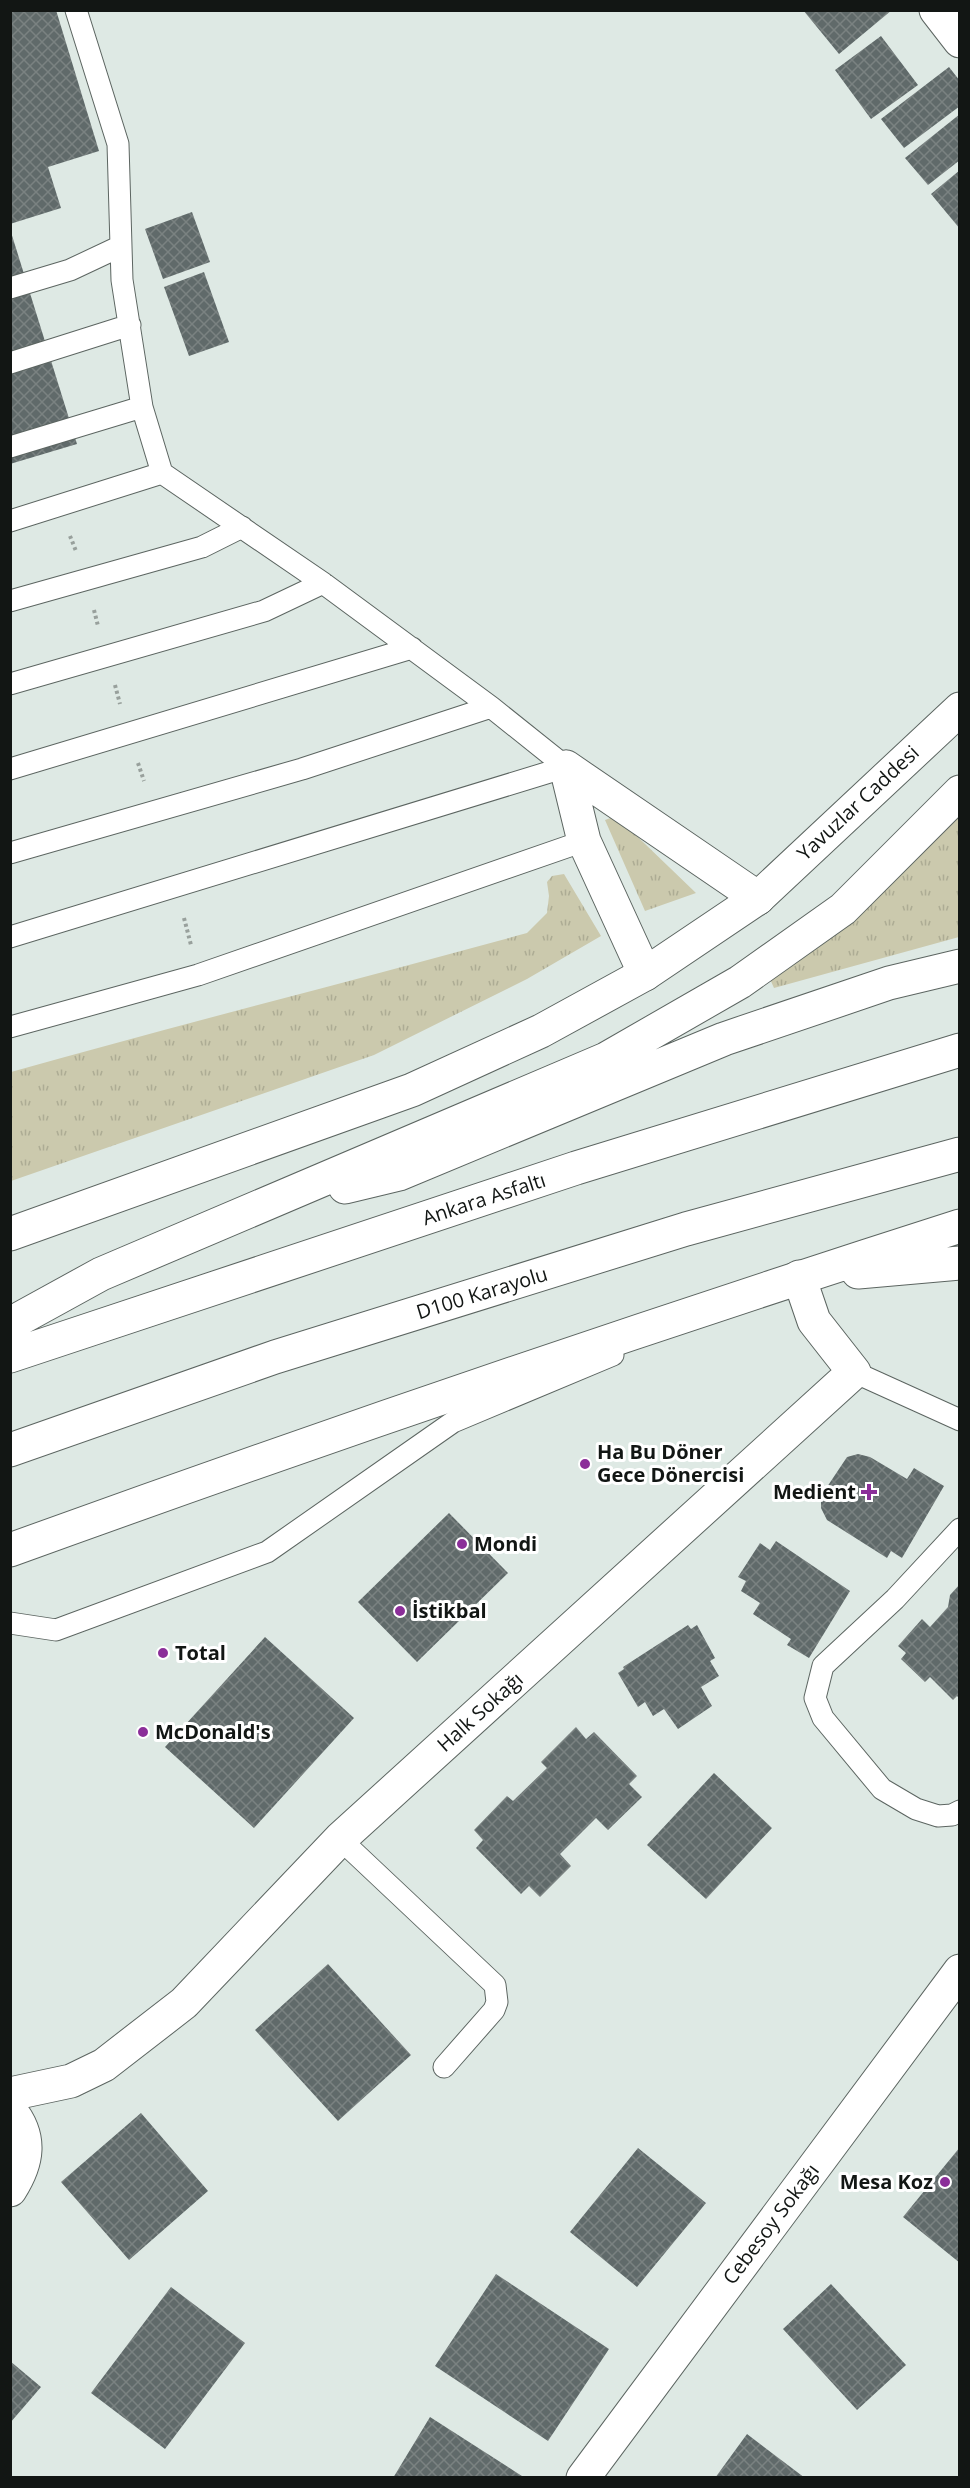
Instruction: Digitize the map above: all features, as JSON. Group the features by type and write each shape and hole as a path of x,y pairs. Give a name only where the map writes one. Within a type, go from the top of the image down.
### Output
{"main road":[{"path":"936,10 960,41"},
{"name":"Yavuzlar Caddesi","path":"10,1234 412,1090 541,1031 645,974 758,898 960,709"},
{"path":"566,767 584,841 645,974"},
{"path":"566,767 758,898"},
{"path":"10,1324 101,1274 606,1059 740,982 843,909 960,792"},
{"path":"256,1209 399,1174 724,1039 889,983 960,966"},
{"name":"Ankara Asfaltı","path":"10,1356 576,1168 960,1050"},
{"name":"D100 Karayolu","path":"10,1450 286,1354 686,1229 960,1154"},
{"path":"10,1550 216,1475 799,1277 960,1226"},
{"path":"799,1277 960,1263"},
{"path":"799,1277 814,1321 854,1372"},
{"name":"Halk Sokağı","path":"10,2094 71,2081 104,2065 184,2003 340,1839 854,1372"},
{"path":"10,1542 101,1517"},
{"name":"Cebesoy Sokağı","path":"583,2478 960,1971"},
{"path":"10,2110 18,2120 24,2135 26,2156 22,2173 10,2190"}],"lane":[{"path":"76,10 118,144 122,280 142,406 162,473 322,582 491,707 566,767"},
{"path":"10,288 70,270 122,246"},
{"path":"10,363 130,325"},
{"path":"10,447 142,406"},
{"path":"10,521 162,473"},
{"path":"10,601 202,548 242,527"},
{"path":"10,684 264,611 322,582"},
{"path":"10,769 412,648"},
{"path":"10,853 302,769 491,707"},
{"path":"10,937 566,767"},
{"path":"10,1027 198,975 584,841"},
{"path":"10,1623 56,1630 267,1552 453,1422 799,1277"},
{"path":"854,1372 960,1420"},
{"path":"960,1529 895,1599 823,1666 815,1698 823,1719 882,1789 916,1809 938,1816 952,1815 960,1811"},
{"path":"340,1839 495,1985 494,2010 444,2067"}],"green space":[{"path":"959,811 959,937 774,988 770,979"},
{"path":"616,816 696,893 645,911 605,820"},
{"path":"564,874 601,936 527,979 374,1055 11,1181 11,1072 527,933 547,913 549,896 547,882 552,876"}],"building":[{"path":"10,10 56,10 99,151 48,167 61,208 10,224"},
{"path":"803,10 892,10 839,54"},
{"path":"881,36 918,85 871,119 835,70"},
{"path":"949,67 960,81 960,106 904,148 881,119"},
{"path":"960,114 960,160 928,185 905,158"},
{"path":"960,170 960,229 931,194"},
{"path":"192,212 210,262 163,279 145,229"},
{"path":"10,229 77,444 10,464"},
{"path":"204,272 229,342 189,356 164,287"},
{"path":"858,1454 870,1457 907,1479 914,1468 944,1486 902,1558 891,1551 887,1558 827,1520 821,1508 821,1496 847,1457"},
{"path":"449,1513 508,1573 417,1662 358,1602"},
{"path":"776,1541 850,1591 809,1658 787,1645 791,1639 753,1614 760,1603 741,1591 746,1581 738,1577 760,1543 770,1550"},
{"path":"960,1584 960,1699 957,1696 953,1700 930,1677 925,1682 901,1659 906,1653 898,1646 922,1619 930,1627 948,1607 950,1595"},
{"path":"688,1625 691,1629 697,1625 715,1658 710,1661 719,1676 701,1687 712,1706 678,1729 664,1709 653,1716 645,1702 638,1707 618,1673 624,1669 623,1667"},
{"path":"265,1637 354,1718 254,1828 165,1747"},
{"path":"576,1727 586,1739 594,1732 637,1776 629,1784 642,1797 608,1830 596,1818 560,1854 571,1866 540,1897 529,1886 521,1894 476,1848 483,1840 474,1830 507,1796 513,1801 547,1768 541,1762"},
{"path":"714,1773 772,1828 706,1899 647,1845"},
{"path":"328,1964 411,2055 338,2121 255,2030"},
{"path":"141,2113 208,2191 129,2260 61,2182"},
{"name":"Mesa Koz","path":"960,2147 960,2263 903,2217"},
{"path":"638,2148 706,2203 637,2287 570,2232"},
{"path":"496,2274 609,2349 548,2441 435,2366"},
{"path":"831,2284 906,2365 857,2410 783,2329"},
{"path":"171,2287 245,2343 165,2449 91,2393"},
{"path":"10,2361 41,2387 10,2423"},
{"path":"430,2417 525,2478 393,2478"},
{"path":"747,2434 805,2478 715,2478"}],"place":[{"name":"Ha Bu Döner Gece Dönercisi","path":"585,1464"},
{"name":"Medient","path":"869,1492"},
{"name":"Mondi","path":"462,1544"},
{"name":"İstikbal","path":"400,1611"},
{"name":"Total","path":"163,1653"},
{"name":"McDonald's","path":"143,1732"},
{"name":"Mesa Koz","path":"945,2182"}]}
